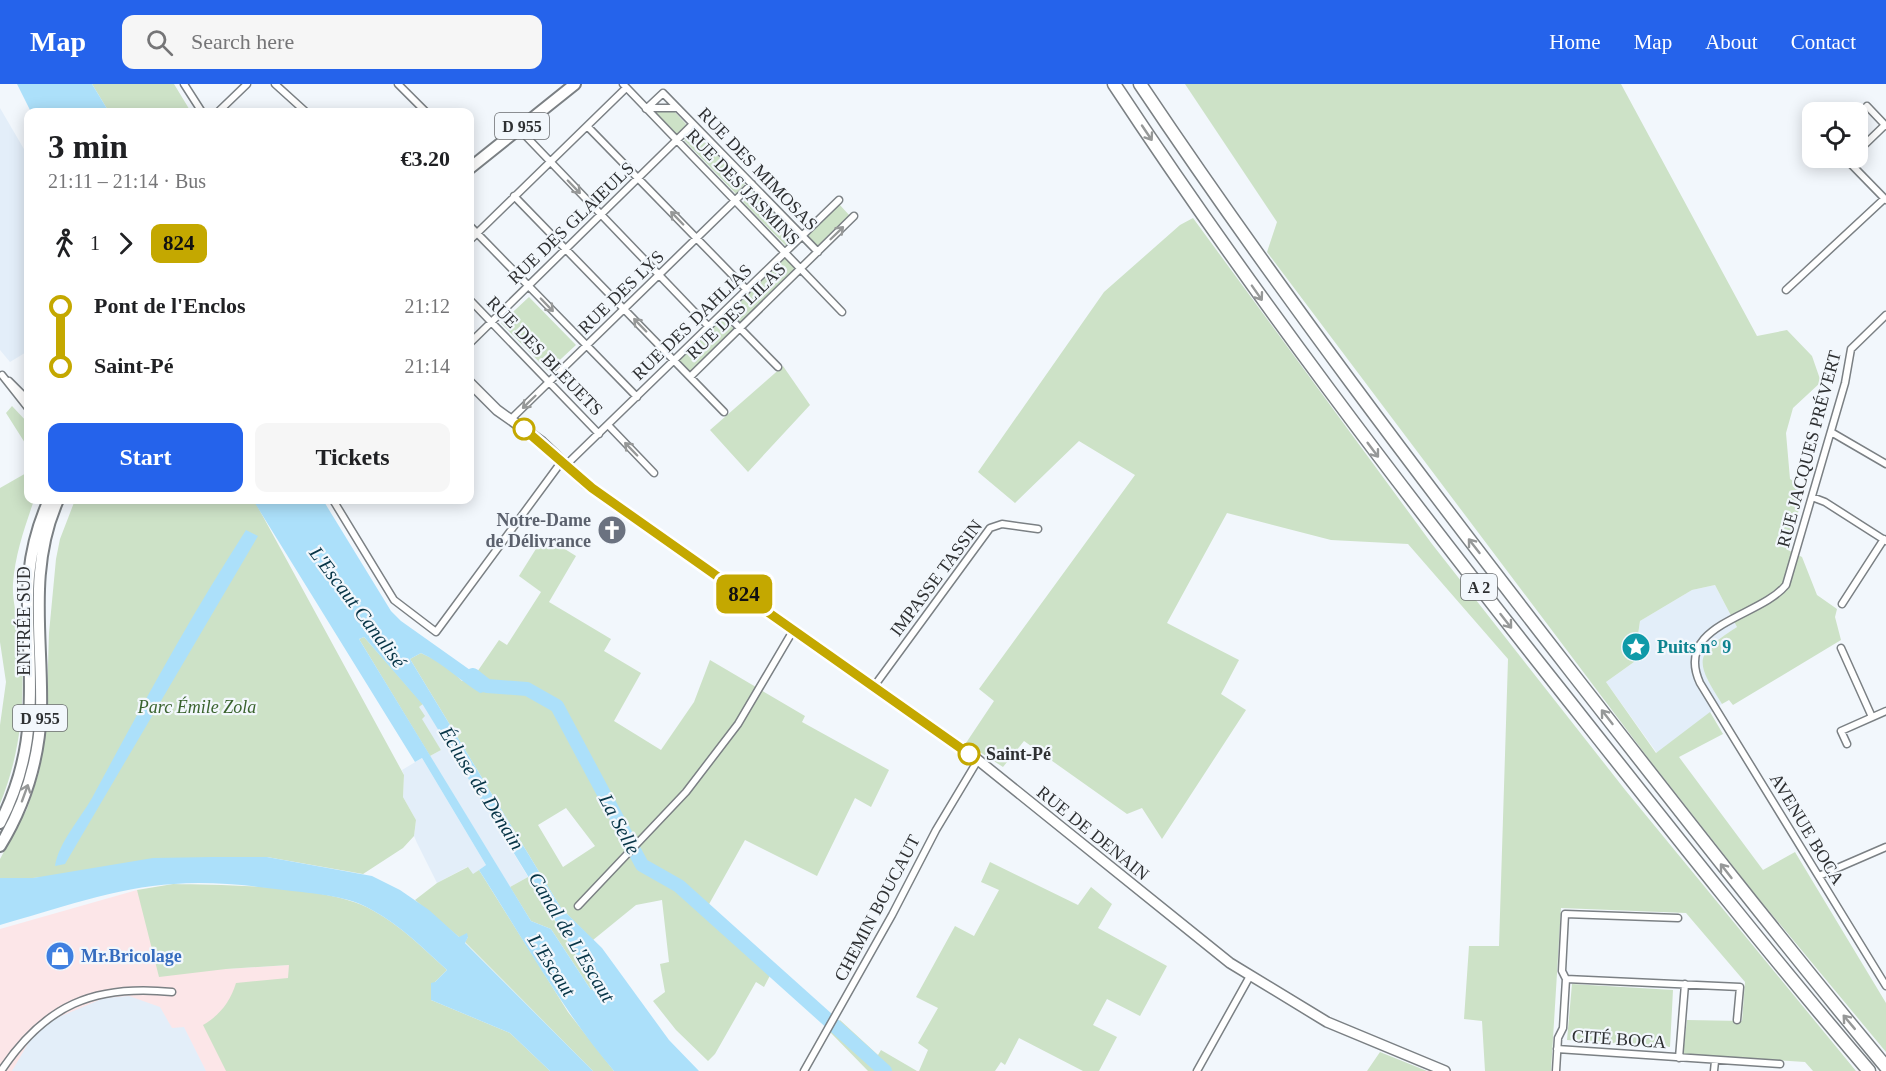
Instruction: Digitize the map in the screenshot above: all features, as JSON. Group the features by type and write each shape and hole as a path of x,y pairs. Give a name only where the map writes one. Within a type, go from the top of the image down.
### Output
{"highway":[{"name":"A 2","path":"1114,84 1261,298 1397,482 1672,831 1869,1071"},
{"name":"A 2","path":"1140,84 1275,281 1390,437 1746,895 1886,1068"}],"main road":[{"name":"D 955","path":"474,165 575,84"},
{"name":"ENTRÉE SUD","path":"0,823 16,786 28,736 30,694 28,577 35,536 47,504"},
{"name":"ENTRÉE SUD","path":"0,846 26,791 37,750 41,704 38,575 43,542 57,504"}],"street":[{"path":"184,84 199,108"},
{"path":"222,108 247,84"},
{"path":"276,84 302,108"},
{"path":"398,84 422,108"},
{"path":"474,236 587,126 624,86"},
{"name":"RUE DES JASMINS","path":"624,86 842,312"},
{"name":"RUE DES MIMOSAS","path":"646,109 663,93 818,252"},
{"name":"RUE DES MIMOSAS","path":"646,109 657,106 677,108"},
{"path":"1868,107 1885,126 1868,142"},
{"name":"RUE DES GLAIEULS","path":"474,339 693,124"},
{"path":"587,126 747,290"},
{"path":"519,129 709,327"},
{"path":"1786,290 1885,200 1857,168"},
{"name":"RUE DES LYS","path":"510,420 752,184"},
{"path":"514,196 724,412"},
{"name":"RUE DES DAHLIAS","path":"335,504 394,600 436,632 564,463 599,434 839,201"},
{"name":"RUE DES LILAS","path":"690,377 854,216"},
{"path":"474,230 637,397"},
{"name":"RUE DES BLEUETS","path":"474,304 599,434"},
{"path":"724,312 778,367"},
{"name":"RUE JACQUES PRÉVERT","path":"1703,687 1695,664 1696,650 1702,640 1776,595 1786,585 1847,373 1849,352 1886,315"},
{"path":"1,374 24,396"},
{"path":"1,374 24,403"},
{"name":"RUE DE DENAIN","path":"474,386 510,420 537,438 585,483 875,685 978,760 1202,941 1250,976 1327,1022 1445,1071"},
{"path":"608,425 654,472"},
{"path":"1831,432 1886,464"},
{"path":"1812,497 1826,502 1885,540 1842,604"},
{"name":"IMPASSE TASSIN","path":"875,685 990,528 1002,524 1038,529"},
{"path":"578,906 676,805 732,732 794,629"},
{"path":"1841,648 1872,717"},
{"name":"AVENUE BOCA","path":"1703,687 1886,986"},
{"path":"1847,744 1841,731 1886,711"},
{"name":"CHEMIN BOUCAUT","path":"804,1071 936,830 978,760"},
{"path":"1819,876 1886,847"},
{"name":"CITÉ BOCA","path":"1556,1071 1559,1036 1563,1028 1566,979 1562,971 1565,914 1678,918"},
{"path":"1197,1071 1250,976"},
{"path":"1566,979 1740,987 1737,1020"},
{"name":"CITÉ BOCA","path":"1679,1058 1685,984"},
{"path":"1,1071 36,1027 74,1002 131,989 172,992"},
{"name":"CITÉ BOCA","path":"1557,1049 1780,1064"},
{"path":"1714,1071 1715,1061"}],"shaded area":[{"path":"0,108 24,149 24,353 10,362 0,350"},
{"path":"1715,585 1737,627 1713,643 1707,679 1722,704 1657,753 1606,682 1634,662 1640,621 1692,590"},
{"path":"423,704 528,877 510,887 430,756 441,750 421,719 419,707"},
{"path":"422,758 486,865 473,875 467,867 437,883 417,843 414,836 416,820 403,797 404,775 402,770"},
{"path":"137,890 140,897 226,969 289,965 289,1030 356,1071 0,1071 0,929"},
{"path":"129,996 160,1007 172,1028 184,1027 206,1071 12,1071 30,1040 52,1020 104,998"}],"green space":[{"path":"92,84 174,84 189,108 107,108"},
{"path":"1185,84 1621,84 1757,336 1787,330 1812,356 1821,382 1793,408 1786,433 1790,479 1806,489 1786,549 1802,557 1817,595 1837,609 1835,617 1841,640 1733,705 1729,700 1722,704 1707,678 1703,660 1712,645 1737,627 1715,585 1692,590 1640,621 1634,662 1606,682 1656,753 1710,712 1723,734 1679,757 1763,870 1795,852 1886,1003 1886,1052 1755,894 1648,758 1267,252 1277,222"},
{"path":"651,110 673,110 687,125 676,135"},
{"path":"694,131 745,184 736,194 684,140"},
{"path":"753,192 796,237 787,247 743,202"},
{"path":"839,204 850,216 819,248 807,237"},
{"path":"1193,218 1432,544 1626,791 1856,1071 1813,1071 1805,1062 1683,1054 1687,1020 1742,1021 1745,982 1686,913 1561,908 1551,1071 1485,1071 1482,1021 1464,1019 1469,946 1499,946 1508,659 1408,544 1331,540 1227,513 1167,623 1239,660 1221,694 1246,710 1162,839 1142,808 1127,814 1024,741 1003,767 966,743 994,701 979,689 1135,475 1079,441 1015,503 978,472 1104,292 1180,225"},
{"path":"786,257 796,268 741,323 730,312"},
{"path":"529,297 576,345 548,371 501,323"},
{"path":"723,318 734,329 690,372 679,361"},
{"path":"783,366 810,405 748,472 710,430"},
{"path":"12,406 24,419 24,441 6,413"},
{"path":"24,474 24,504 33,504 18,551 13,584 22,660 22,702 18,743 0,804 0,725 6,682 0,642 0,488"},
{"name":"Parc Émile Zola","path":"73,504 256,504 404,775 403,797 416,820 414,836 403,848 363,874 267,857 33,878 0,878 0,859 27,809 39,772 46,729 49,633 60,539"},
{"path":"544,536 576,556 549,602 611,639 604,651 641,673 614,721 661,750 694,702 710,660 805,716 802,722 889,770 871,807 855,798 817,876 745,840 708,906 775,966 764,987 756,982 715,1054 708,1061 676,1030 653,1001 665,992 660,964 669,962 662,900 636,905 593,940 561,908 410,659 421,653 446,665 462,681 487,682 475,675 499,640 507,645 541,592 519,576","holes":["566,808 595,846 563,867 538,825"]},
{"path":"364,637 423,704 419,707 425,716 422,719 441,750 430,756 359,639"},
{"path":"990,862 1078,905 1091,887 1112,904 1098,928 1167,966 1140,1016 1107,999 1093,1025 1117,1037 1099,1071 1083,1071 1019,1038 1005,1065 1001,1062 995,1071 919,1071 928,1050 918,1043 938,1008 916,997 955,926 974,936 999,890 981,882"},
{"path":"468,867 473,874 479,870 568,1012 614,1071 593,1071 465,942 468,937 459,937 415,900 437,883"},
{"path":"528,877 593,983 594,988 591,990 551,929 531,921 510,887"},
{"path":"173,884 247,886 304,891 353,902 372,910 402,930 447,970 435,982 431,1000 510,1033 550,1071 226,1071 203,1025 224,1007 236,983 288,978 289,965 226,969 159,977 137,890"},
{"path":"1572,984 1673,990 1670,1047 1567,1040"},
{"path":"840,1020 878,1055 881,1050 917,1071 868,1071 830,1032"},
{"path":"1380,1052 1427,1071 1367,1071"}],"water":[{"path":"17,84 92,84 107,108 29,108"},
{"path":"255,504 325,504 391,611 401,621 487,682 489,691 480,693 421,653 410,659 561,908 602,948 669,1040 699,1071 614,1071 560,998 479,870 486,865 422,758 415,762","holes":["364,637 423,705 593,982 594,988 591,990 551,929 531,921 359,639"]},
{"path":"246,530 258,536 65,864 55,866 65,839 92,798 147,696"},
{"path":"267,857 372,876 400,890 429,910 459,937 467,933 465,943 593,1071 550,1071 510,1033 431,1000 431,983 447,970 382,916 363,905 333,896 233,884 174,884 108,894 0,925 0,878 33,878 153,858"}],"waterway":[{"name":"La Selle","path":"473,675 487,686 527,689 557,706 642,865 679,886 885,1071"}],"bus line":[{"name":"824","path":"524,429 542,442 576,476 592,488 875,685 969,754"}],"place":[{"name":"Notre-Dame de Délivrance","path":"612,530"},
{"name":"Puits n° 9","path":"1636,647"},
{"name":"Saint-Pé","path":"969,754"},
{"name":"Mr.Bricolage","path":"60,956"}],"water label":[{"name":"L'Escaut Canalisé","path":"358,607"},
{"name":"Écluse de Denain","path":"482,788"},
{"name":"Canal de L'Escaut","path":"572,937"},
{"name":"L'Escaut","path":"552,965"}]}
